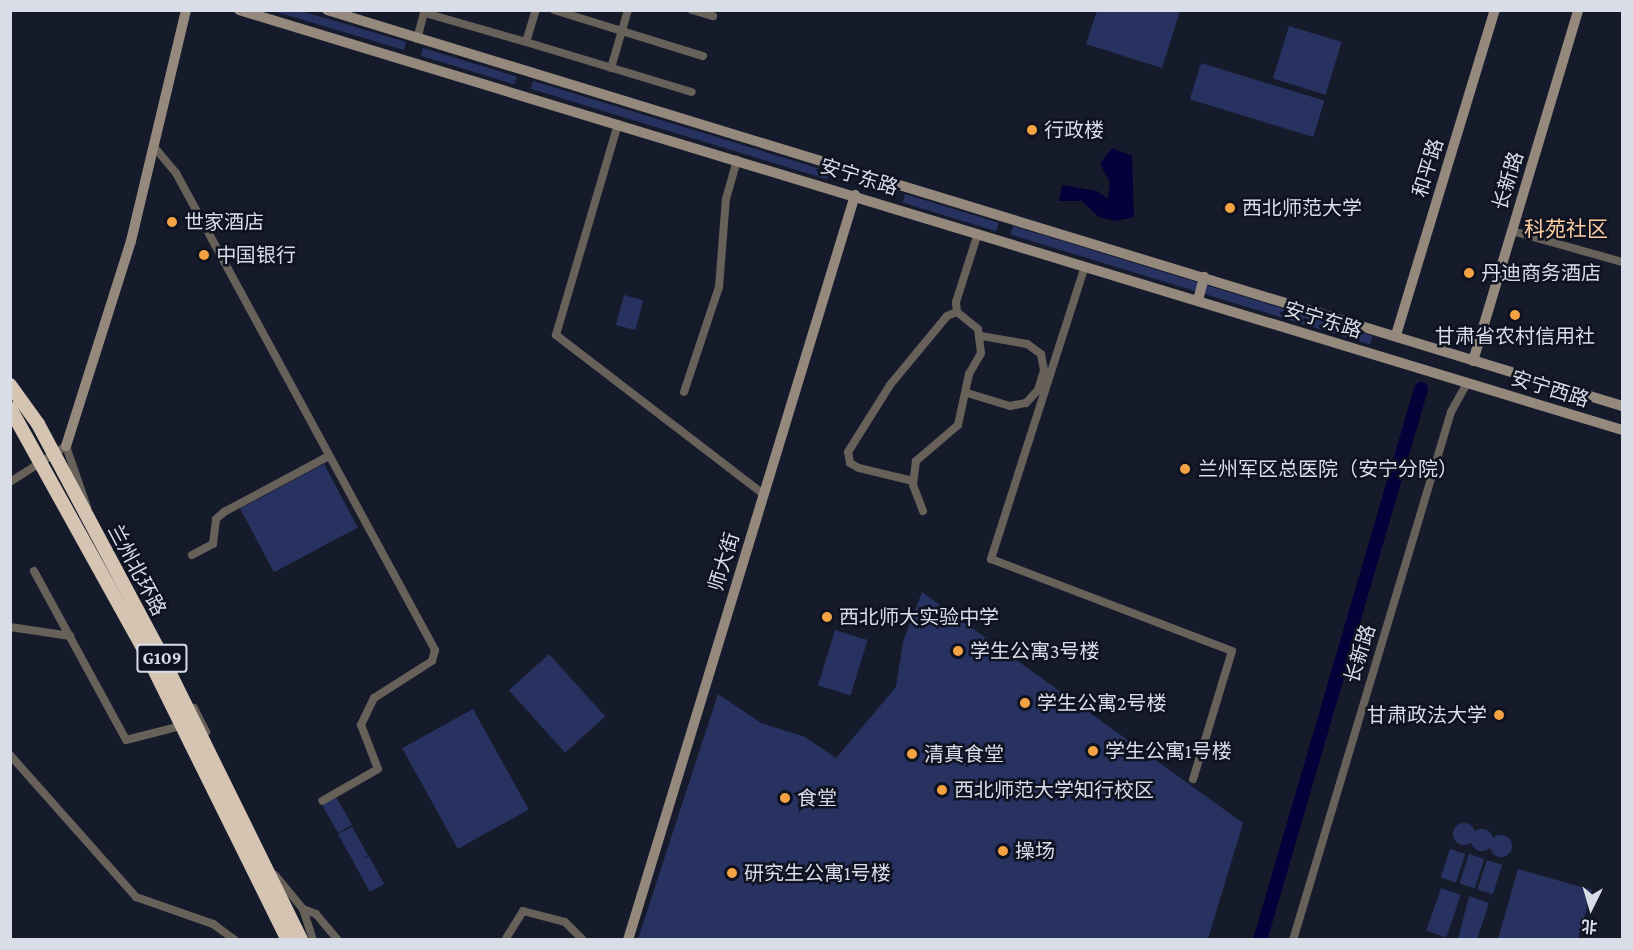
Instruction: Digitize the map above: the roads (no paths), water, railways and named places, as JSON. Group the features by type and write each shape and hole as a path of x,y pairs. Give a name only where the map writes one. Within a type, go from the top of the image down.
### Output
{"highway":[{"name":"兰州北环路","path":"10,385 38,424 157,647 301,939"},
{"name":"兰州北环路","path":"10,408 147,655 288,939"}],"main road":[{"path":"66,446 155,148 186,10"},
{"name":"安宁东路","path":"239,10 855,195 1467,383"},
{"name":"安宁东路","path":"327,10 1396,335 1473,361"},
{"name":"和平路","path":"1396,335 1495,10"},
{"name":"长新路","path":"1473,361 1578,10"},
{"name":"师大街","path":"628,939 855,195"},
{"path":"1198,300 1204,277"},
{"name":"安宁西路","path":"1473,361 1623,406"},
{"name":"安宁西路","path":"1467,383 1623,430"}],"street":[{"path":"526,42 536,10"},
{"path":"554,10 703,56"},
{"path":"611,68 628,10"},
{"path":"692,10 713,16"},
{"path":"417,39 425,12 692,92"},
{"path":"618,124 556,335 763,494"},
{"path":"155,148 176,173 327,457 435,650 432,661 374,698 361,725 378,769 322,801"},
{"path":"684,392 718,287 726,199 737,160"},
{"path":"1512,231 1623,262"},
{"path":"957,312 978,233"},
{"path":"1085,266 992,559 1232,651 1193,779"},
{"path":"957,312 981,336 1027,344 1041,354 1044,370 1038,390 1026,403 1010,406 967,393"},
{"path":"913,481 860,468 850,463 848,452 890,385 947,316 957,312"},
{"path":"923,511 913,481 921,451 958,425 981,336"},
{"name":"长新路","path":"1293,939 1451,412 1467,383"},
{"path":"10,482 66,446 89,512 201,721 247,829 273,874 303,909 313,939"},
{"path":"192,555 213,544 216,519 224,512 327,457"},
{"path":"34,571 126,740 201,721"},
{"path":"10,627 69,636"},
{"path":"10,755 136,897 213,924 235,939"},
{"path":"303,909 316,914 338,939"},
{"path":"505,939 523,910 565,922 583,939"}],"waterway":[{"path":"1260,940 1421,389"}],"place":[{"name":"行政楼","path":"1032,130"},
{"name":"西北师范大学","path":"1230,208"},
{"name":"世家酒店","path":"172,222"},
{"name":"中国银行","path":"204,255"},
{"name":"丹迪商务酒店","path":"1469,273"},
{"name":"甘肃省农村信用社","path":"1515,315"},
{"name":"兰州军区总医院（安宁分院）","path":"1185,469"},
{"name":"西北师大实验中学","path":"827,617"},
{"name":"学生公寓3号楼","path":"958,651"},
{"name":"学生公寓2号楼","path":"1025,703"},
{"name":"甘肃政法大学","path":"1499,715"},
{"name":"学生公寓1号楼","path":"1093,751"},
{"name":"清真食堂","path":"912,754"},
{"name":"西北师范大学知行校区","path":"942,790"},
{"name":"食堂","path":"785,798"},
{"name":"操场","path":"1003,851"},
{"name":"研究生公寓1号楼","path":"732,873"}],"district":[{"name":"科苑社区","path":"1566,229"}]}
